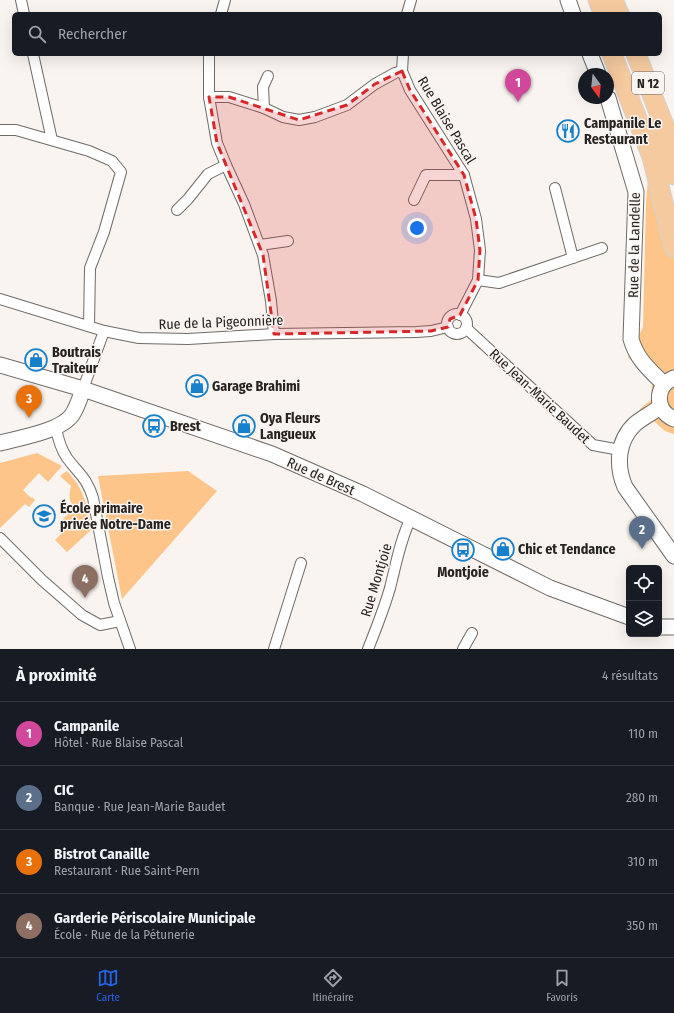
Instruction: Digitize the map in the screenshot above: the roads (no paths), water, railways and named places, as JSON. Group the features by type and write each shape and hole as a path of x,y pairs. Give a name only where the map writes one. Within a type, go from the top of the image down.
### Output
{"highway":[{"path":"590,0 595,12"},
{"path":"598,0 603,12"},
{"path":"613,0 618,12"},
{"path":"613,56 652,158 674,247"},
{"name":"N 12","path":"622,56 674,175"},
{"name":"N 12","path":"637,56 660,111 674,150"},
{"path":"660,111 674,129"}],"main road":[{"path":"568,0 572,12"},
{"path":"591,56 596,68"},
{"name":"Rue de la Landelle","path":"610,104 636,192 631,339 634,351 639,357 669,381"},
{"name":"Rue de Brest","path":"0,365 83,390 272,454 363,494 550,588 626,617"},
{"path":"669,381 659,395 660,407 664,413 674,419"},
{"path":"0,443 56,428 71,416 83,390"},
{"path":"660,407 626,433 620,450 621,478 625,487 674,556"},
{"path":"662,626 674,627"}],"street":[{"path":"21,0 24,12"},
{"path":"222,12 225,0"},
{"path":"407,12 409,0"},
{"path":"33,56 52,140"},
{"path":"210,56 209,97 218,143 226,165 244,204 263,255 271,301 274,334"},
{"name":"Rue Blaise Pascal","path":"403,56 402,71 410,90 464,175 476,219 480,250 478,280 472,295 460,315"},
{"path":"209,97 229,97 264,108 283,117 299,120 315,117 347,105 375,84 395,73 402,71"},
{"path":"264,108 263,87 268,76"},
{"path":"0,130 16,130 89,151 112,161 121,172 104,232 90,268 89,326"},
{"path":"177,210 188,200 208,174 226,165"},
{"path":"414,200 426,175 464,175"},
{"path":"555,188 573,258"},
{"path":"260,245 288,241"},
{"path":"478,280 499,282 602,248"},
{"name":"Rue de la Pigeonnière","path":"0,299 104,331 139,338 188,339 274,334 416,332 431,331 448,327"},
{"path":"460,315 467,322 466,328 457,334 451,332 448,327 448,321 452,316 460,315"},
{"name":"Rue Jean-Marie Baudet","path":"466,328 593,445 620,450"},
{"path":"83,390 104,331"},
{"path":"56,428 59,443 67,457 90,487 94,498 114,603 130,649"},
{"name":"Rue Montjoie","path":"368,649 389,590 406,529 411,518"},
{"path":"0,538 52,589 82,615 100,625 120,621"},
{"path":"274,649 300,563"},
{"path":"463,649 472,633"}],"place":[{"name":"Campanile","path":"518,102"},
{"name":"Campanile Le Restaurant","path":"568,131"},
{"name":"Boutrais Traiteur","path":"36,360"},
{"name":"Garage Brahimi","path":"197,386"},
{"name":"Bistrot Canaille","path":"29,418"},
{"name":"Brest","path":"154,426"},
{"name":"Oya Fleurs Langueux","path":"244,426"},
{"name":"École primaire privée Notre-Dame","path":"44,516"},
{"name":"Chic et Tendance","path":"503,549"},
{"name":"CIC","path":"642,549"},
{"name":"Montjoie","path":"463,550"},
{"name":"Garderie Périscolaire Municipale","path":"85,598"}]}
